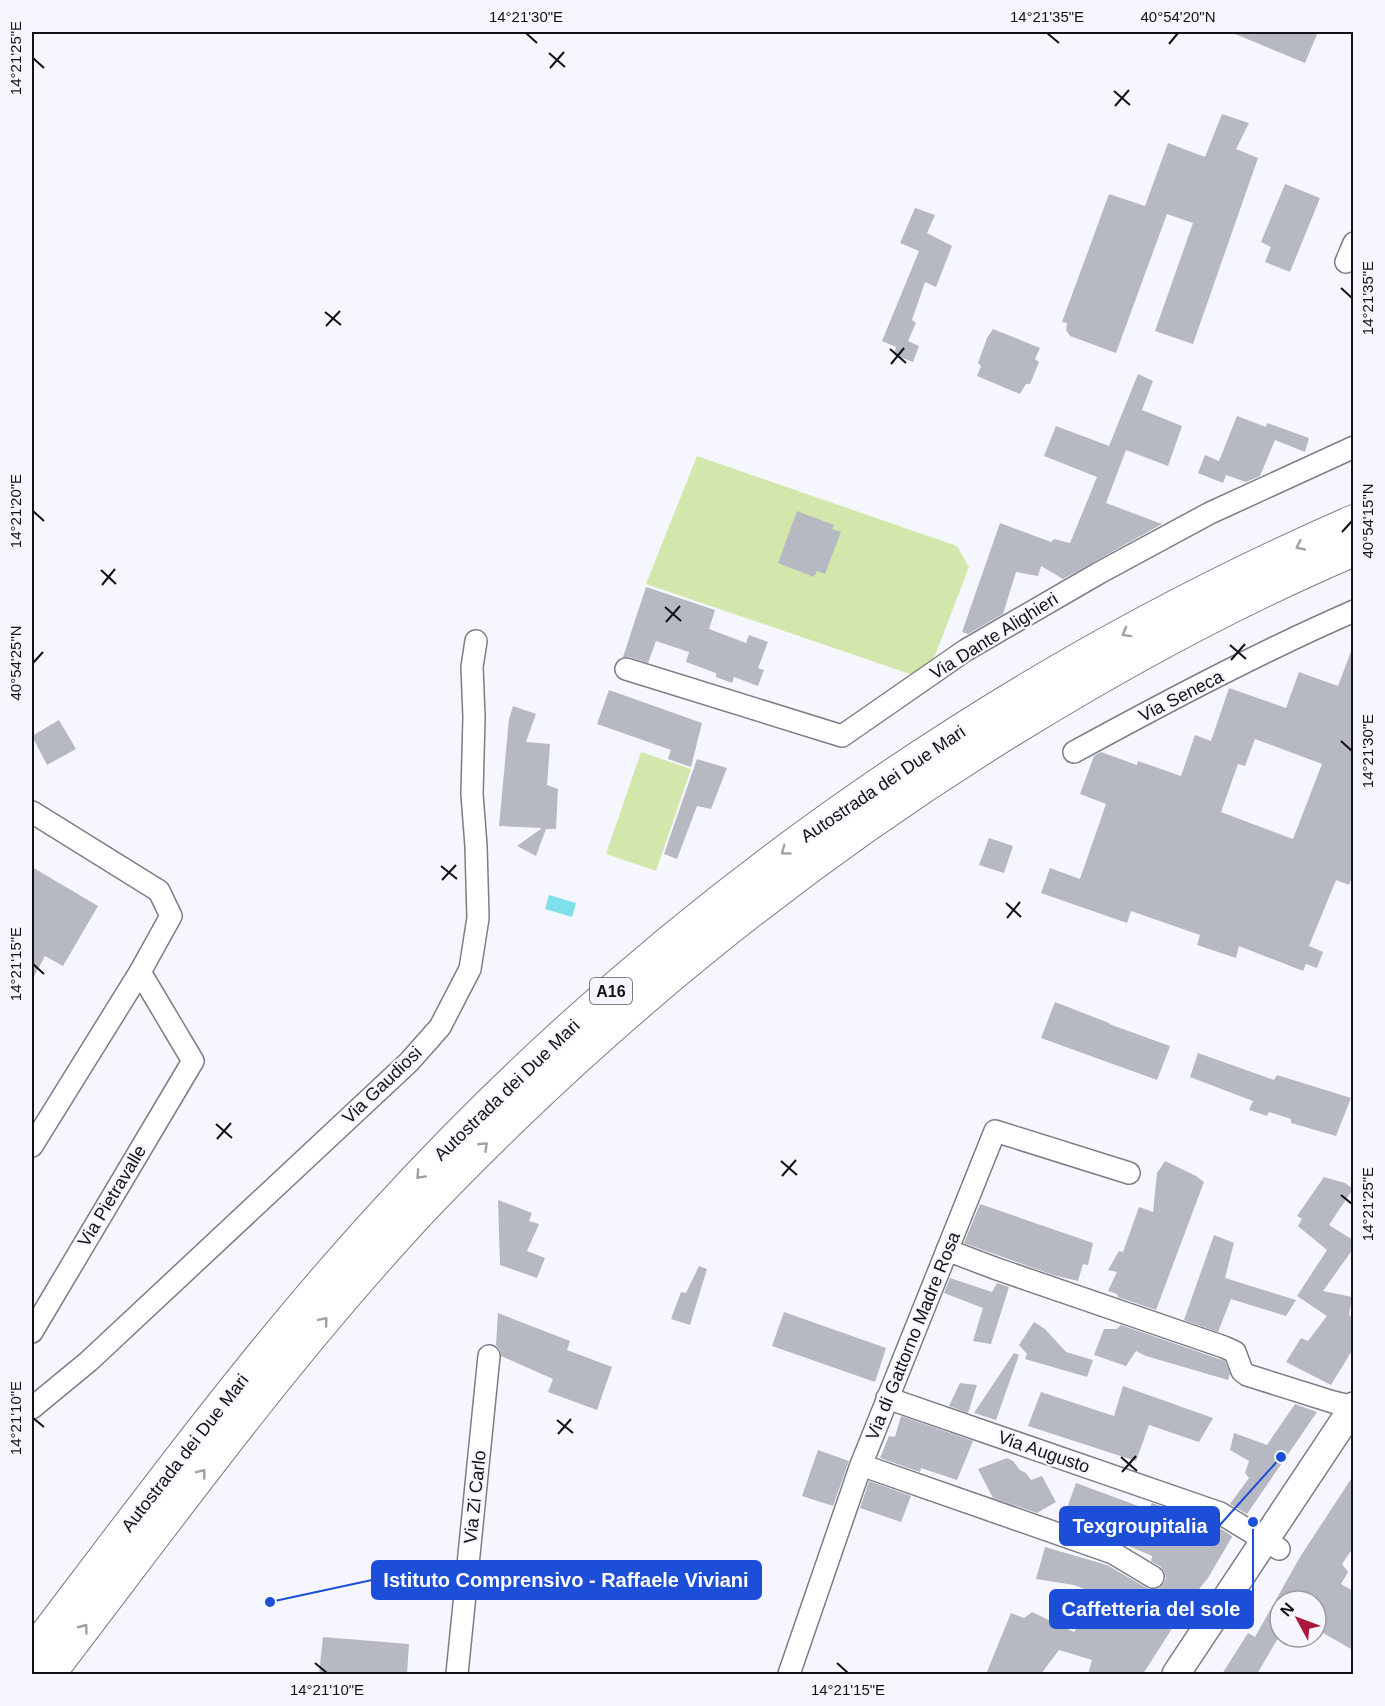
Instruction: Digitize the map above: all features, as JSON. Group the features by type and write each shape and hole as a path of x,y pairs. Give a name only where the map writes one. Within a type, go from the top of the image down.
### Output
{"highway":[{"name":"Autostrada dei Due Mari","path":"32,1653 248,1370 317,1288 460,1133 537,1058 616,987 698,918 781,854 954,735 1045,678 1138,626 1233,577 1353,521"},
{"name":"Autostrada dei Due Mari","path":"49,1674 254,1406 336,1306 405,1227 555,1078 633,1007 796,875 969,756 1151,649 1353,550"}],"main road":[{"path":"1197,1674 1353,1407"},
{"path":"1176,1674 1353,1437"}],"street":[{"name":"Via Dante Alighieri","path":"626,669 842,736 966,650 1099,573 1210,513 1353,447"},
{"name":"Via Seneca","path":"1074,752 1291,639 1353,611"},
{"name":"Via Gaudiosi","path":"32,1408 89,1361 401,1070 440,1027 470,969 478,918 472,794 474,717 472,667 476,641"},
{"path":"32,812 159,891 171,916 140,972 32,1146"},
{"name":"Via Pietravalle","path":"32,1332 193,1060 140,972"},
{"name":"Via di Gattorno Madre Rosa","path":"789,1674 861,1465 995,1131 1129,1173"},
{"path":"947,1250 1007,1273 1224,1347 1235,1352 1242,1371 1247,1375 1353,1407"},
{"name":"Via Zi Carlo","path":"457,1674 489,1356"},
{"name":"Via Augusto","path":"887,1398 1220,1513 1272,1545"},
{"path":"861,1465 1113,1552 1153,1577"}],"green space":[{"path":"697,456 957,546 969,567 933,661 913,675 646,584"},
{"path":"641,752 691,769 656,871 606,854"}],"water":[{"path":"549,895 576,903 572,917 545,909"}],"building":[{"path":"1230,32 1318,32 1305,63"},
{"path":"1222,114 1249,123 1236,149 1258,158 1193,344 1155,331 1193,223 1167,214 1116,353 1070,336 1066,330 1067,323 1062,322 1109,194 1145,206 1168,143 1205,157"},
{"path":"1285,184 1320,198 1290,272 1265,262 1271,247 1261,242"},
{"path":"915,208 935,215 927,233 952,246 936,287 925,282 912,320 916,323 908,341 919,346 913,362 894,355 896,347 882,341 919,251 900,243"},
{"path":"993,329 1040,348 1035,359 1039,362 1030,384 1026,384 1020,394 977,376 981,366 978,363 987,338"},
{"path":"1138,374 1153,381 1142,410 1182,426 1168,466 1126,450 1106,503 1162,524 1063,579 1041,566 1038,576 1016,572 1003,614 968,634 962,632 1000,523 1051,542 1054,539 1070,543 1097,477 1044,456 1056,426 1109,446"},
{"path":"1237,416 1266,427 1267,423 1309,438 1305,452 1275,440 1260,476 1246,482 1226,475 1223,483 1198,473 1205,455 1219,461"},
{"path":"797,511 834,525 832,529 841,532 825,574 817,571 814,577 778,563"},
{"path":"646,587 715,610 709,629 746,643 749,635 768,642 758,668 764,670 758,686 734,677 732,683 716,677 716,673 686,662 689,652 656,641 648,663 623,657"},
{"path":"1353,649 1353,874 1349,885 1336,880 1309,946 1323,952 1317,968 1306,964 1303,971 1239,946 1236,958 1197,945 1200,935 1131,911 1127,923 1041,893 1050,868 1080,879 1106,804 1080,794 1094,756 1101,752 1137,765 1138,761 1181,776 1195,735 1211,741 1229,688 1286,708 1299,672 1338,686","holes":["1255,739 1322,764 1293,839 1221,812 1238,764 1245,766"]},
{"path":"609,690 702,723 691,767 668,759 671,750 597,724"},
{"path":"513,706 536,714 526,742 550,744 547,785 558,789 556,829 546,829 536,856 517,846 542,828 499,826 509,719"},
{"path":"59,720 76,749 47,765 32,736"},
{"path":"697,759 727,768 711,809 697,806 677,859 664,854"},
{"path":"989,838 1013,846 1004,873 979,865"},
{"path":"32,867 98,906 63,966 45,956 32,980"},
{"path":"1055,1002 1170,1046 1157,1080 1041,1038"},
{"path":"1198,1053 1274,1080 1277,1075 1351,1098 1336,1136 1291,1123 1291,1119 1269,1112 1267,1116 1249,1110 1253,1101 1190,1077"},
{"path":"1165,1161 1204,1182 1156,1310 1118,1297 1117,1294 1108,1291 1117,1272 1108,1270 1119,1251 1123,1252 1139,1207 1153,1212 1157,1173"},
{"path":"1324,1177 1345,1183 1353,1189 1329,1225 1353,1240 1353,1249 1323,1291 1352,1297 1349,1315 1353,1319 1353,1349 1331,1385 1286,1362 1301,1338 1308,1341 1327,1316 1297,1296 1327,1250 1298,1226 1302,1219 1297,1216"},
{"path":"498,1200 532,1213 529,1221 539,1224 527,1251 545,1258 537,1278 500,1265"},
{"path":"980,1204 1093,1243 1088,1265 1083,1264 1078,1281 1053,1275 964,1243"},
{"path":"1214,1235 1234,1243 1225,1278 1296,1300 1286,1316 1231,1299 1218,1332 1184,1320"},
{"path":"699,1266 707,1269 690,1325 671,1319 681,1292 686,1293"},
{"path":"950,1278 992,1292 997,1283 1009,1287 991,1344 973,1341 983,1308 944,1293"},
{"path":"784,1312 886,1348 875,1382 772,1346"},
{"path":"498,1313 570,1341 567,1350 612,1367 597,1410 548,1392 553,1379 501,1356 496,1345"},
{"path":"1034,1322 1045,1329 1066,1352 1093,1360 1087,1377 1025,1359 1027,1354 1019,1345"},
{"path":"1121,1325 1225,1361 1230,1374 1228,1380 1136,1351 1126,1366 1094,1355 1104,1329 1117,1329"},
{"path":"1014,1353 1019,1355 996,1420 974,1413"},
{"path":"960,1383 977,1385 968,1413 949,1406"},
{"path":"1123,1386 1213,1418 1199,1442 1149,1425 1136,1461 1028,1426 1041,1392 1114,1416"},
{"path":"1295,1404 1317,1412 1247,1514 1230,1504 1249,1478 1245,1473 1249,1461 1230,1450 1234,1433 1267,1445"},
{"path":"901,1416 973,1441 957,1480 921,1468 920,1472 880,1458 889,1436 895,1437"},
{"path":"818,1450 849,1461 833,1506 802,1496"},
{"path":"1007,1458 1013,1461 1031,1480 1042,1476 1056,1502 1037,1513 993,1498 978,1469"},
{"path":"1353,1476 1353,1548 1342,1564 1348,1572 1341,1584 1353,1591 1353,1650 1328,1636 1328,1589 1282,1589"},
{"path":"869,1481 911,1496 901,1522 860,1508"},
{"path":"1076,1483 1149,1510 1152,1503 1215,1525 1232,1537 1208,1578 1170,1625 1173,1627 1143,1674 1088,1674 1092,1660 1059,1650 1041,1674 986,1674 1011,1613 1024,1618 1032,1612 1074,1632 1098,1594 1074,1585 1036,1579 1045,1547 1107,1565 1153,1590 1164,1583 1166,1578 1164,1571 1151,1561 1152,1556 1062,1522"},
{"path":"1268,1614 1268,1649 1272,1649 1257,1674 1222,1674 1248,1633 1255,1637"},
{"path":"323,1637 409,1644 407,1674 319,1674"}],"place":[{"name":"Texgroupitalia","path":"1281,1457"},
{"name":"Caffetteria del sole","path":"1253,1522"},
{"name":"Istituto Comprensivo - Raffaele Viviani","path":"270,1602"}]}
